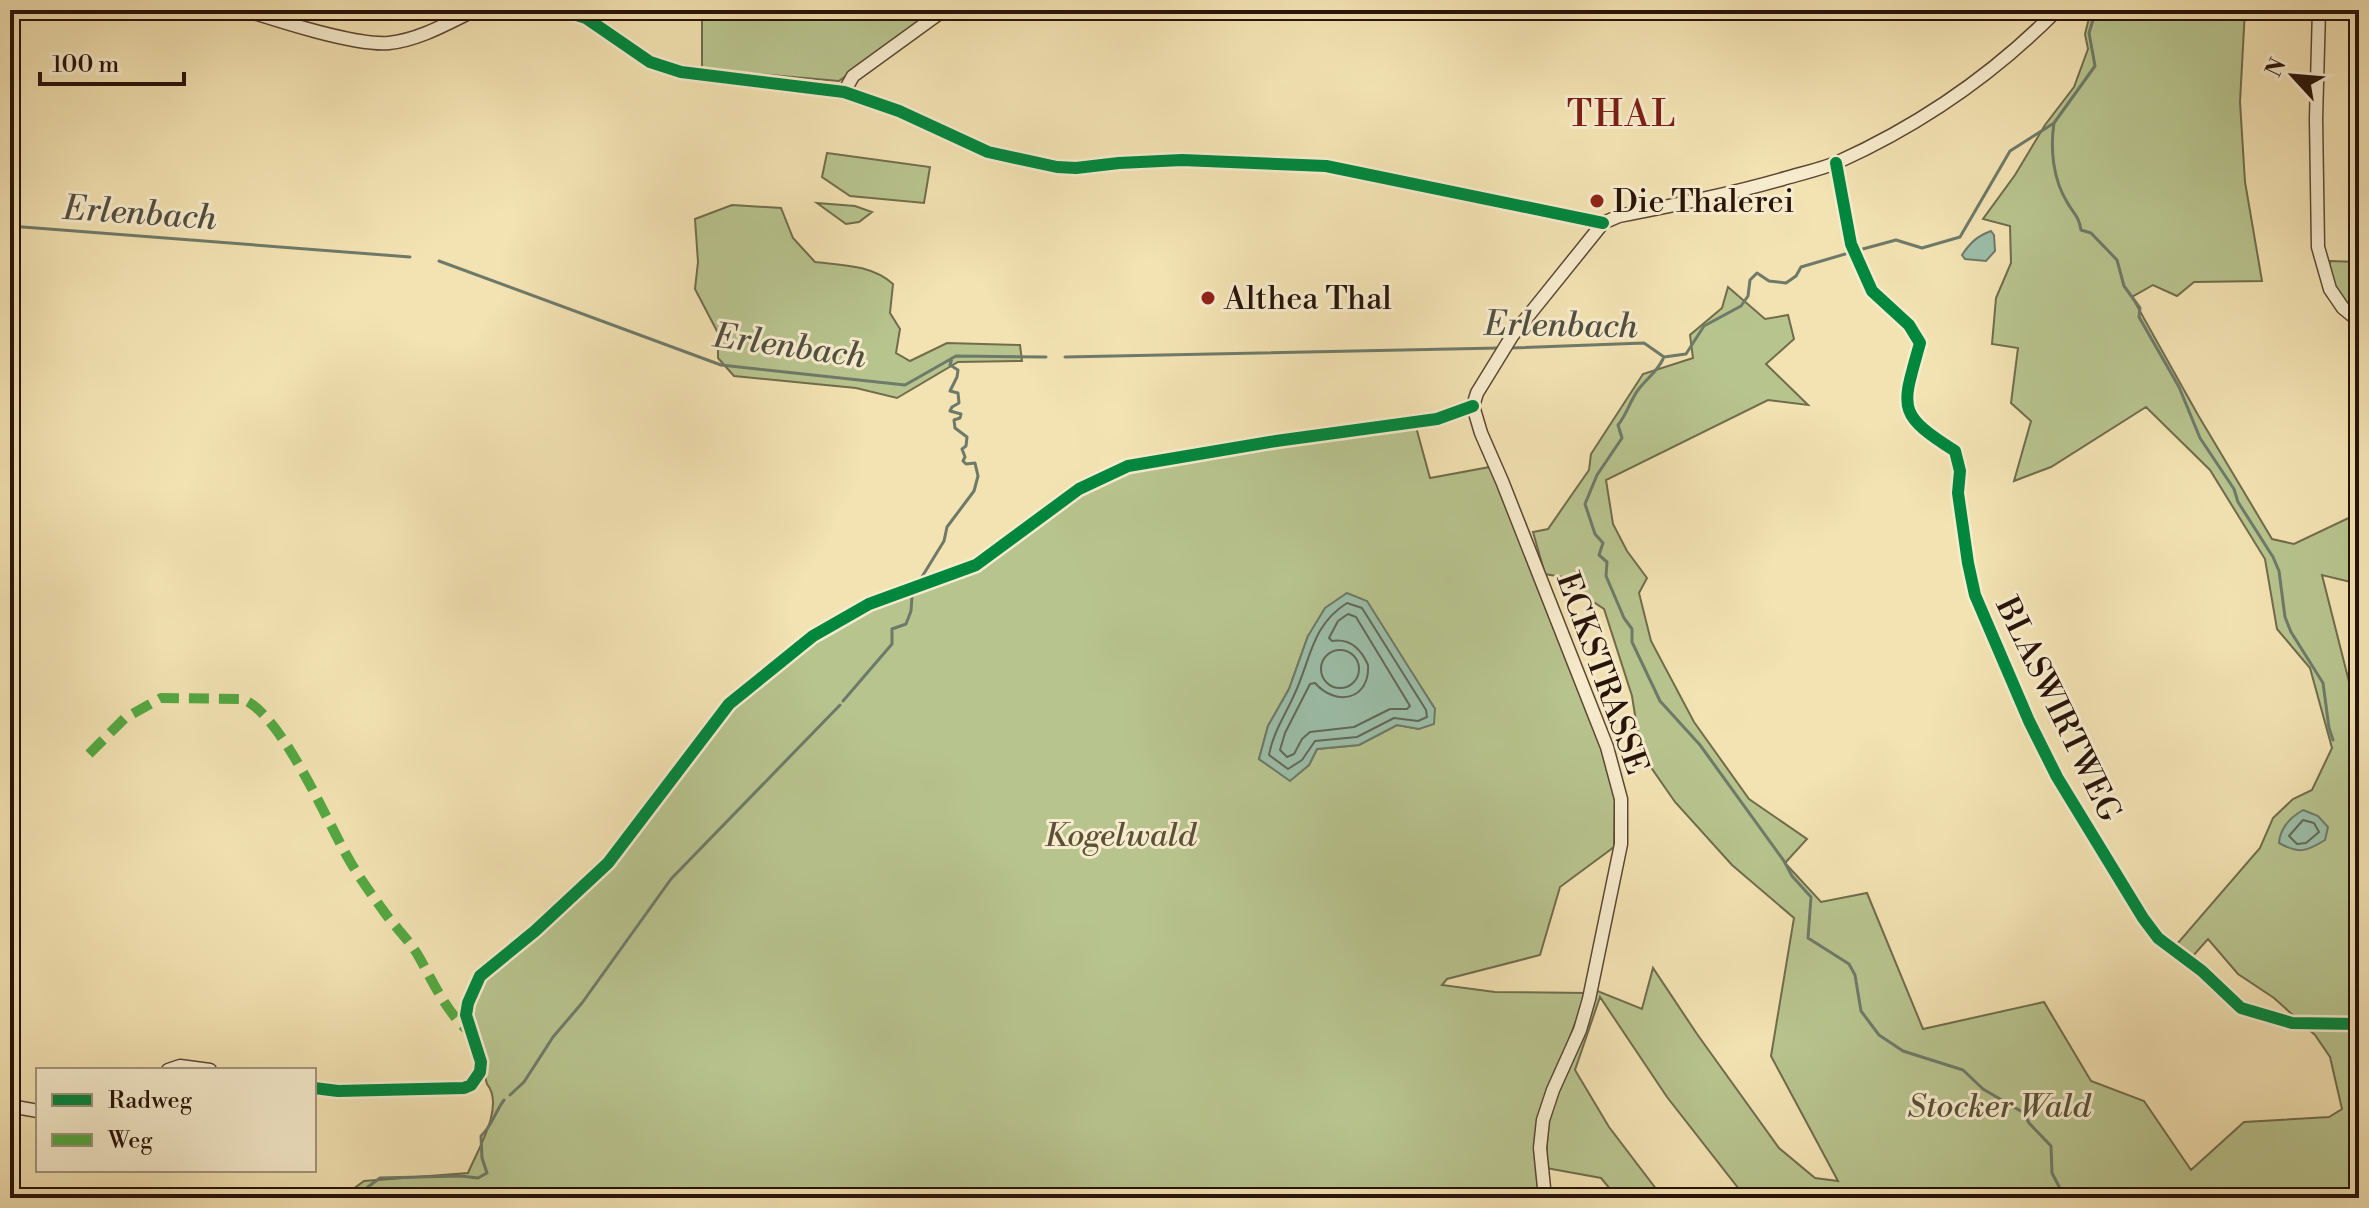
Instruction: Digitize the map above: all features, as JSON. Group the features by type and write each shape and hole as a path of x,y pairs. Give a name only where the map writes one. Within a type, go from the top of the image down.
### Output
{"street":[{"path":"245,10 362,41 388,43 413,38 475,10"},
{"path":"560,10 586,18 640,56 664,67 681,72 844,92 899,111 988,152 1057,167 1182,160 1326,166 1603,223"},
{"path":"844,92 853,76 944,10"},
{"path":"316,1088 338,1091 464,1088 471,1085 480,1072 481,1062 466,1015 480,976 535,931 608,863 729,704 813,636 838,620 869,604 976,565 1079,489 1128,466 1276,441 1437,419 1473,406 1477,393 1509,342 1603,223 1619,216 1735,193 1836,163 1917,123 1948,102 2057,10"},
{"path":"2319,10 2316,119 2318,247 2330,289 2343,308 2359,321"},
{"name":"BLASWIRTWEG","path":"1836,163 1856,257 1872,291 1909,325 1920,343 1907,389 1908,412 1922,430 1955,451 1960,471 1960,507 1975,595 2057,777 2158,938 2202,971 2241,1008 2292,1023 2359,1024"},
{"name":"ECKSTRASSE","path":"1473,406 1481,433 1607,747 1621,799 1621,844 1589,999 1580,1030 1543,1120 1540,1148 1545,1198"},
{"path":"174,1068 195,1068"},
{"path":"10,1106 36,1111"}],"green space":[{"path":"702,10 936,10 839,81 702,69"},
{"name":"Stocker Wald","path":"2091,10 2245,10 2240,102 2245,182 2262,281 2194,282 2177,296 2153,285 2132,297 2272,539 2294,544 2355,515 2359,507 2359,584 2322,575 2359,721 2359,1198 1746,1198 1667,1097 1600,997 1575,1070 1609,1127 1663,1198 1614,1198 1615,1195 1601,1178 1546,1168 1548,1120 1595,990 1642,1009 1653,968 1779,1148 1815,1178 1838,1181 1771,1056 1794,918 1732,865 1675,802 1641,753 1632,696 1604,609 1586,597 1574,579 1545,574 1533,532 1548,529 1589,470 1591,454 1643,374 1693,358 1690,335 1722,308 1728,287 1765,319 1788,315 1794,339 1766,364 1808,405 1768,400 1606,480 1613,524 1627,551 1647,578 1639,593 1651,641 1694,722 1749,799 1807,839 1785,863 1821,902 1867,893 1923,1029 2044,1002 2091,1081 2144,1101 2191,1170 2244,1122 2329,1117 2342,1109 2330,1057 2315,1035 2274,998 2238,974 2208,939 2193,956 2177,944 2260,848 2273,818 2293,799 2312,790 2332,748 2310,668 2277,629 2265,559 2210,470 2146,407 2051,467 2014,481 2031,421 2011,403 2018,348 1992,344 1996,298 2011,263 2010,226 1983,219 2074,87 2088,49 2085,34"},
{"path":"827,153 930,167 924,203 850,196 822,177"},
{"path":"817,203 855,206 872,212 859,222 846,224"},
{"path":"732,205 781,208 793,238 815,262 866,269 893,284 890,313 900,329 896,353 910,361 947,343 1020,345 1022,361 958,362 897,398 856,388 734,376 718,358 718,333 695,289 698,262 695,219"},
{"path":"2330,261 2359,262 2359,319 2333,286"},
{"name":"Kogelwald","path":"1416,427 1430,478 1490,467 1603,749 1615,800 1614,847 1560,887 1540,955 1447,979 1442,985 1495,992 1587,993 1548,1093 1542,1198 341,1198 364,1181 468,1173 488,1128 493,1104 468,1014 482,979 564,910 729,707 839,622 870,606 929,588 1081,491 1129,470 1275,444","holes":["1308,636 1408,667 1435,709 1419,729 1397,725 1359,745 1317,749 1309,765 1290,780 1259,759 1268,726 1289,689"]}],"water":[{"path":"1991,231 1995,251 1986,261 1965,259 1962,255 1971,243"},
{"path":"1347,593 1367,601 1435,709 1434,724 1419,729 1397,725 1359,745 1317,749 1309,765 1290,781 1259,759 1268,726 1289,689 1308,636 1325,608"},
{"path":"2303,810 2318,816 2328,827 2325,840 2302,850 2279,843 2281,832"}],"waterway":[{"name":"Erlenbach","path":"1859,250 1896,240 1922,248 1960,237 2010,151 2054,123 2095,66 2089,33 2096,10"},
{"path":"2054,123 2054,164 2062,193 2081,230 2091,233 2117,260 2124,286 2140,308 2139,317 2179,387 2200,438 2273,557 2279,571 2285,617 2323,683 2333,740"},
{"name":"Erlenbach","path":"10,226 410,257"},
{"name":"Erlenbach","path":"1510,348 1644,343 1664,357 1686,354 1704,326 1741,306 1748,296 1750,280 1757,273 1769,281 1786,283 1796,276 1801,267 1852,252"},
{"name":"Erlenbach","path":"439,261 721,365 905,385 956,356 1046,357"},
{"name":"Erlenbach","path":"1065,357 1499,348"},
{"path":"920,580 944,541 947,527 974,491 978,476 975,463 966,464 963,461 962,449 966,446 967,437 955,428 954,420 961,414 950,411 959,403 958,393 950,391 958,370 950,365 952,358"},
{"path":"1663,359 1638,390 1618,425 1622,438 1597,475 1585,504 1595,534 1603,543 1599,555 1607,562 1606,576 1632,629 1632,642 1660,701 1700,745 1792,876 1811,897 1808,938 1849,964 1855,975 1861,1011 1879,1035 1903,1051 1963,1070 1983,1089 2024,1113 2029,1123 2051,1146 2052,1173 2065,1198"},
{"path":"843,701 892,644 892,629 906,624 912,596"},
{"path":"510,1095 524,1082 553,1037 582,1003 671,879 840,705"},
{"path":"353,1198 380,1178 478,1178 487,1173 482,1158 481,1136 504,1100"}],"marked path":[{"path":"89,754 125,718 161,698 243,699 258,709 273,725 301,769 360,878 415,951 446,1004 466,1029"}],"cycle path":[{"path":"560,10 586,18 650,62 681,72 844,92 899,111 988,152 1057,167 1182,160 1326,166 1603,223"},
{"path":"1836,163 1851,244 1872,291 1909,325 1920,343 1909,382 1908,407 1922,427 1955,451 1960,471 1958,493 1975,595 2029,721 2057,777 2158,938 2202,971 2241,1008 2292,1023 2359,1024"},
{"path":"316,1088 338,1091 464,1088 471,1085 480,1072 481,1062 466,1015 480,976 535,931 608,863 729,704 813,636 869,604 976,565 1079,489 1128,466 1276,441 1437,419 1473,406"}],"place":[{"name":"Die Thalerei","path":"1597,201"},
{"name":"Althea Thal","path":"1208,298"}],"district":[{"name":"THAL","path":"1622,113"}]}
